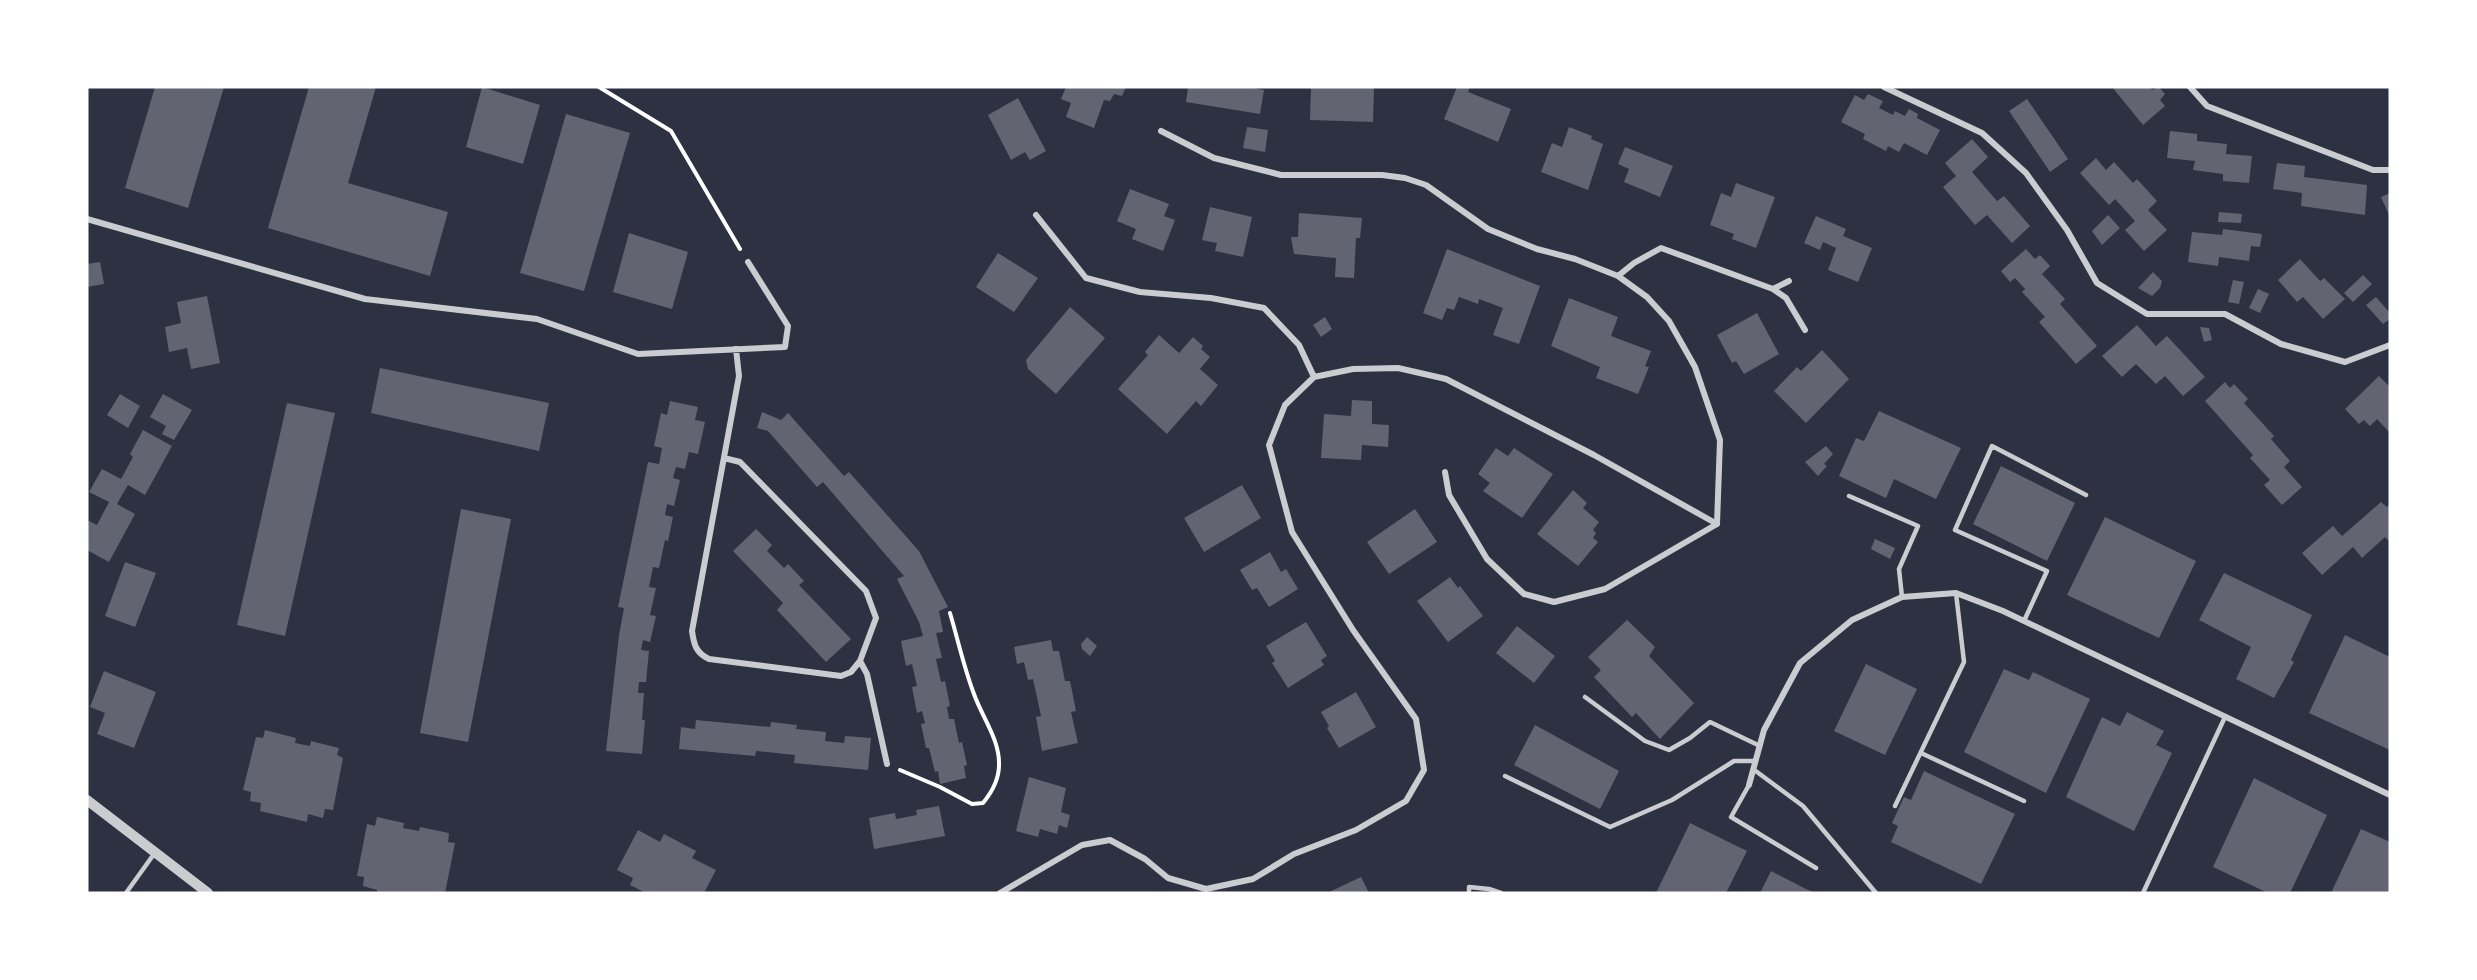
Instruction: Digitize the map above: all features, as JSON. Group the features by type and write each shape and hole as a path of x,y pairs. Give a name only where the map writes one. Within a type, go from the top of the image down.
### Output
{"street":[{"path":"1884,87 1982,133 2026,173 2067,230 2097,283 2147,314 2225,314 2281,344 2345,362 2390,345"},
{"path":"2190,87 2207,106 2373,170 2390,170"},
{"path":"1161,130 1214,158 1281,175 1382,174 1405,178 1426,185 1488,229 1537,249 1575,259 1618,276 1647,297 1669,321 1695,367 1720,440 1717,524"},
{"path":"1036,215 1086,278 1140,292 1211,297 1264,308 1299,345 1314,377"},
{"path":"87,219 365,299 537,319 638,354 785,347 788,326 748,262"},
{"path":"1618,276 1634,263 1661,248 1773,289 1786,298 1805,330"},
{"path":"1773,289 1789,280"},
{"path":"724,458 740,462 866,591 876,618 860,661 851,672 841,676 709,659 699,654 694,643 692,631 739,376 736,349"},
{"path":"1000,893 1082,845 1110,840 1145,859 1168,878 1206,889 1253,879 1294,854 1356,830 1406,801 1424,770 1416,719 1353,630 1292,532 1269,445 1285,405 1314,377 1353,369 1398,368 1446,379 1594,455 1717,524"},
{"path":"1445,472 1449,495 1487,559 1524,594 1554,602 1605,589 1717,524"},
{"path":"1749,785 1764,730 1800,663 1852,620 1902,597 1956,593 2024,621 2390,795"},
{"path":"860,661 867,674 887,764"},
{"path":"87,800 208,893"}],"lane":[{"path":"2024,621 2047,571 1954,530 1992,446 2086,495"},
{"path":"1850,496 1918,526 1899,569 1902,597"},
{"path":"1895,806 1964,662 1956,593"},
{"path":"1585,697 1645,741 1668,750 1690,738 1710,722 1760,746"},
{"path":"2143,893 2225,717"},
{"path":"1921,753 2024,801"},
{"path":"1504,776 1610,827 1672,800 1734,761 1755,761"},
{"path":"1753,769 1803,806 1876,893"},
{"path":"1749,785 1731,817 1816,868"},
{"path":"126,893 154,853"},
{"path":"1469,893 1469,887 1502,893"}],"path":[{"path":"599,87 671,131 748,262"},
{"path":"887,764 972,804 983,803 991,793 1000,762 994,738 974,694 950,613"}],"building":[{"path":"155,87 224,87 188,208 125,188"},
{"path":"309,87 376,87 348,183 448,212 430,276 268,228"},
{"path":"482,87 540,105 523,164 466,147"},
{"path":"1066,87 1126,87 1122,96 1114,94 1110,101 1104,100 1094,128 1066,117 1071,103 1061,99"},
{"path":"1188,87 1248,87 1264,90 1260,114 1186,102"},
{"path":"1311,87 1374,87 1373,122 1310,120"},
{"path":"1457,87 1470,87 1468,92 1511,109 1498,142 1444,119"},
{"path":"2112,87 2150,87 2152,90 2159,87 2165,94 2160,100 2165,106 2143,125"},
{"path":"1868,94 1883,101 1879,108 1893,115 1895,111 1905,116 1909,109 1918,114 1917,118 1940,130 1927,155 1904,143 1899,152 1888,146 1886,151 1863,139 1865,134 1841,122 1855,95 1864,100"},
{"path":"1018,98 1046,151 1030,160 1025,152 1011,160 988,115"},
{"path":"2027,99 2068,159 2050,172 2009,111"},
{"path":"566,114 630,133 584,291 520,273"},
{"path":"1247,127 1268,130 1265,152 1243,148"},
{"path":"1569,127 1592,136 1591,139 1603,144 1588,190 1541,172 1552,143 1562,147"},
{"path":"2170,131 2197,134 2197,141 2227,144 2226,154 2252,156 2249,183 2223,181 2223,174 2193,170 2195,161 2167,158"},
{"path":"1972,139 1988,157 1972,172 1997,201 2004,196 2030,226 2012,243 1987,215 1975,225 1943,187 1956,176 1945,163"},
{"path":"1625,147 1673,166 1660,197 1624,182 1629,169 1618,164"},
{"path":"2096,158 2106,170 2114,162 2133,183 2137,179 2157,201 2148,210 2167,230 2144,251 2125,230 2135,221 2115,199 2109,205 2080,173"},
{"path":"2277,163 2305,166 2304,177 2367,185 2365,215 2301,206 2302,193 2273,189"},
{"path":"1736,183 1775,197 1756,248 1732,239 1734,234 1710,225 1721,193 1731,197"},
{"path":"1130,189 1169,204 1164,216 1175,220 1163,251 1132,239 1136,229 1117,221"},
{"path":"2390,193 2390,217 2381,197"},
{"path":"1210,207 1252,217 1243,257 1215,251 1217,243 1202,240"},
{"path":"2219,212 2242,214 2241,223 2218,222"},
{"path":"1299,213 1362,218 1360,238 1356,238 1354,278 1335,277 1336,258 1294,254 1291,237 1298,237"},
{"path":"2108,215 2120,228 2102,245 2092,231"},
{"path":"1816,216 1846,229 1843,236 1872,248 1858,282 1828,270 1836,248 1823,242 1820,250 1804,243"},
{"path":"2223,229 2262,234 2260,247 2251,246 2249,261 2219,257 2218,266 2188,262 2192,232 2222,235"},
{"path":"629,233 688,252 672,309 613,292"},
{"path":"1447,249 1540,286 1519,344 1493,335 1503,308 1479,299 1478,304 1459,297 1454,310 1447,308 1442,320 1423,313"},
{"path":"2026,249 2035,259 2040,255 2050,266 2042,274 2065,299 2060,304 2097,346 2076,364 2039,322 2045,317 2022,292 2025,289 2015,278 2010,282 2001,271"},
{"path":"998,253 1038,278 1014,312 976,287"},
{"path":"2300,259 2320,281 2324,278 2345,299 2323,319 2303,297 2297,302 2278,280"},
{"path":"100,262 104,284 87,287 87,264"},
{"path":"2153,272 2162,281 2160,288 2152,296 2138,288"},
{"path":"2363,275 2372,284 2353,302 2344,293"},
{"path":"2233,280 2244,282 2239,304 2228,302"},
{"path":"2258,289 2269,294 2260,313 2249,308"},
{"path":"207,296 220,363 191,369 187,348 169,352 165,327 181,323 177,302"},
{"path":"2376,297 2390,313 2390,319 2383,324 2366,305"},
{"path":"1569,298 1618,317 1611,336 1651,351 1645,366 1649,367 1638,394 1596,378 1600,367 1551,346"},
{"path":"1070,307 1105,338 1056,394 1028,369 1026,360"},
{"path":"1757,313 1779,354 1744,374 1736,361 1732,363 1717,335"},
{"path":"1325,317 1332,329 1321,337 1313,325"},
{"path":"2137,325 2156,346 2167,336 2205,377 2183,396 2165,376 2156,384 2136,364 2122,377 2102,356"},
{"path":"2200,327 2209,328 2212,340 2204,342"},
{"path":"1159,335 1179,353 1193,337 1210,357 1200,369 1218,385 1201,406 1196,401 1167,434 1118,389 1148,355 1145,352"},
{"path":"1822,350 1849,379 1806,423 1774,391 1797,367 1801,371"},
{"path":"380,368 549,403 539,451 371,413"},
{"path":"2379,376 2390,387 2390,433 2377,419 2370,426 2364,420 2359,424 2345,409"},
{"path":"2225,382 2230,388 2234,384 2248,399 2244,403 2274,436 2271,439 2290,461 2284,467 2302,487 2282,505 2264,485 2270,480 2250,458 2253,455 2205,401"},
{"path":"120,394 140,406 128,428 107,415"},
{"path":"163,394 192,410 174,440 162,434 166,426 150,417"},
{"path":"1352,400 1372,401 1372,424 1389,425 1388,447 1362,445 1361,460 1321,458 1324,414 1351,416"},
{"path":"670,401 698,407 695,420 705,422 698,454 689,452 685,469 676,467 673,478 680,480 674,506 667,504 665,515 673,517 668,541 665,540 659,568 653,567 649,587 656,588 650,615 656,616 650,642 643,640 641,650 649,651 646,682 639,682 638,693 644,693 642,720 645,720 642,754 606,751 624,608 618,607 648,462 659,464 662,448 654,446 661,413 667,415"},
{"path":"287,403 335,413 285,636 237,625"},
{"path":"1879,411 1961,448 1936,499 1894,479 1886,498 1839,476 1856,438 1864,441"},
{"path":"762,412 781,420 788,413 844,476 849,472 919,551 948,607 939,611 943,632 936,633 942,658 936,659 941,682 945,681 950,706 947,707 949,719 954,719 959,743 962,742 967,765 964,766 966,778 940,784 938,771 935,772 929,748 926,748 921,724 925,723 922,711 917,713 912,687 917,686 912,664 906,666 901,641 923,636 919,622 897,579 904,576 823,482 817,487 768,431 757,428"},
{"path":"143,430 172,446 145,495 128,485 117,504 135,514 109,562 87,550 87,520 97,525 109,502 89,492 102,469 121,479 133,457 130,454"},
{"path":"1826,446 1833,454 1824,464 1827,466 1818,476 1805,462"},
{"path":"1496,448 1508,456 1514,448 1553,474 1522,518 1483,491 1490,483 1478,474"},
{"path":"2001,466 2075,503 2047,561 1973,524"},
{"path":"1242,485 1261,518 1204,552 1184,518"},
{"path":"1573,490 1587,503 1583,508 1599,522 1593,530 1596,533 1593,538 1598,542 1578,566 1537,534"},
{"path":"2381,502 2387,507 2390,504 2390,542 2385,537 2362,558 2353,547 2322,575 2302,553 2333,526 2342,536"},
{"path":"461,509 511,519 468,742 420,733"},
{"path":"1415,509 1437,542 1389,574 1367,542"},
{"path":"2105,517 2196,561 2159,638 2067,595"},
{"path":"756,529 772,545 767,551 784,568 788,564 804,581 799,585 851,639 826,662 777,610 783,603 733,551"},
{"path":"1875,539 1895,548 1890,559 1871,549"},
{"path":"1270,552 1281,572 1286,569 1298,589 1269,607 1257,588 1252,590 1240,570"},
{"path":"125,562 156,573 135,627 105,616"},
{"path":"2224,573 2312,615 2291,660 2294,662 2274,698 2236,679 2251,647 2199,620"},
{"path":"1450,577 1458,588 1460,586 1483,616 1448,642 1417,601"},
{"path":"1627,620 1655,647 1649,656 1694,703 1660,739 1636,713 1632,717 1594,677 1601,670 1588,657"},
{"path":"1306,622 1327,656 1321,660 1324,665 1288,688 1272,663 1275,661 1266,646"},
{"path":"1517,626 1555,656 1534,683 1496,653"},
{"path":"2345,635 2390,657 2390,750 2309,713"},
{"path":"1087,637 1097,646 1090,656 1082,649 1081,644"},
{"path":"1051,640 1053,651 1059,651 1065,681 1070,681 1076,711 1071,712 1078,743 1042,751 1036,717 1041,716 1033,679 1028,680 1024,662 1017,664 1014,647"},
{"path":"1866,664 1917,689 1885,755 1834,731"},
{"path":"2004,669 2029,680 2033,672 2090,699 2046,793 1964,752"},
{"path":"104,671 156,692 134,748 97,734 105,713 90,707"},
{"path":"1356,692 1376,727 1339,748 1321,712"},
{"path":"2127,712 2164,731 2156,745 2172,753 2134,831 2066,797 2102,717 2120,726"},
{"path":"696,720 770,727 771,722 797,725 796,729 826,732 825,741 844,743 845,736 871,738 868,770 794,763 795,755 756,751 755,756 679,749 681,727 695,729"},
{"path":"1535,725 1619,771 1600,809 1514,765"},
{"path":"265,730 296,738 295,743 310,746 311,741 339,748 337,755 343,758 333,810 325,809 323,818 308,814 307,822 260,811 261,803 250,801 251,792 243,790 256,737 263,738"},
{"path":"1924,771 2015,814 1981,884 1891,842 1898,826 1892,823 1904,797 1911,800"},
{"path":"1029,777 1066,788 1061,812 1070,815 1067,828 1059,825 1057,834 1040,829 1038,837 1016,831"},
{"path":"2254,778 2327,815 2290,893 2268,893 2213,867"},
{"path":"939,806 945,836 874,849 869,818 895,813 896,819 917,815 916,810"},
{"path":"377,817 404,823 403,828 419,831 420,827 449,833 448,842 455,843 445,893 377,893 377,890 363,886 364,877 357,876 367,824 375,826"},
{"path":"1690,823 1747,851 1726,893 1656,893"},
{"path":"2361,829 2390,842 2390,893 2331,893"},
{"path":"638,830 660,842 664,834 696,851 692,858 716,870 704,893 646,893 630,885 633,878 617,870"},
{"path":"1771,871 1806,889 1815,893 1760,893"},
{"path":"1361,877 1369,893 1327,893"}]}
